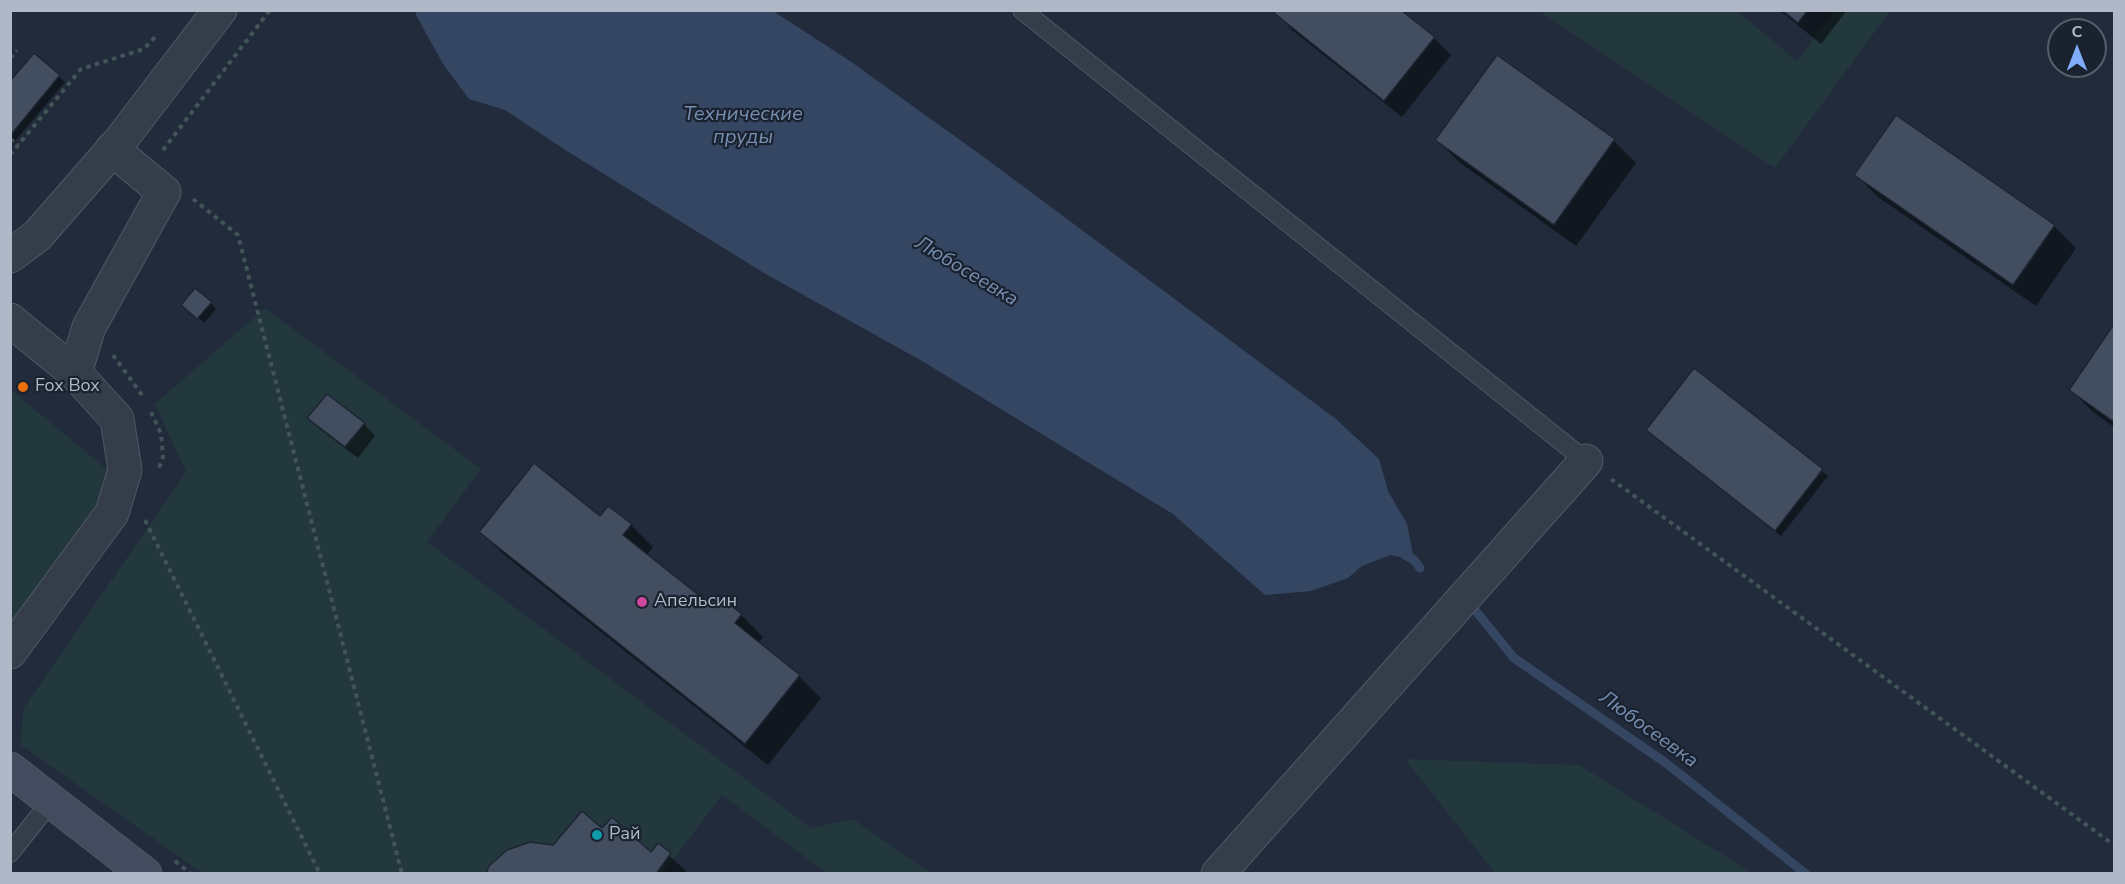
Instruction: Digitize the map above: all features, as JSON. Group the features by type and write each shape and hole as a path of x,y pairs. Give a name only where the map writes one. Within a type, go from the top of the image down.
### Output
{"street":[{"path":"10,256 37,236 120,141 220,10"},
{"path":"75,373 89,327 165,192 112,149"},
{"path":"10,320 75,373 117,419 125,470 112,513 10,652"},
{"path":"1218,873 1586,460"},
{"path":"10,769 145,873"}],"lane":[{"path":"1022,10 1586,460"},
{"path":"10,853 52,800"}],"path":[{"path":"158,157 270,10"},
{"path":"10,154 81,69 144,49 165,26"},
{"path":"10,58 17,50"},
{"path":"10,139 18,145"},
{"path":"238,235 402,873"},
{"path":"1586,460 2115,846"},
{"path":"143,516 320,873"}],"green space":[{"path":"1539,11 1737,11 1797,61 1835,11 1890,11 1775,168"},
{"path":"265,308 481,469 427,542 811,828 853,819 930,873 826,873 722,795 663,873 202,873 21,745 23,709 186,472 155,404"},
{"path":"11,390 108,470 95,516 11,624"},
{"path":"1405,759 1579,765 1751,873 1495,873"}],"water":[{"name":"Технические пруды","path":"416,11 773,11 850,61 981,155 1336,419 1379,459 1388,491 1407,524 1414,560 1390,555 1362,566 1348,578 1311,591 1265,595 1173,514 922,361 764,273 505,110 469,99 443,64 416,15"}],"building":[{"path":"1276,10 1401,10 1435,37 1384,101 1274,13"},
{"path":"1782,10 1808,10 1798,23"},
{"path":"34,53 60,75 10,136 10,81"},
{"path":"1497,55 1615,139 1554,225 1435,140"},
{"path":"1896,115 2055,225 2013,285 1854,175"},
{"path":"195,288 212,302 197,319 181,305"},
{"path":"2114,324 2114,422 2069,390"},
{"path":"1694,368 1823,469 1775,531 1646,430"},
{"path":"327,394 365,423 345,447 307,418"},
{"path":"534,463 600,516 608,506 632,524 623,535 710,604 718,595 742,614 735,623 800,675 745,744 479,532"},
{"name":"Рай","path":"582,811 602,828 612,817 651,852 658,843 671,853 656,874 486,874 489,866 507,850 530,842 553,845"}],"waterway":[{"name":"Любосеевка","path":"1405,555 1414,560 1420,568"},
{"name":"Любосеевка","path":"1475,610 1514,658 1666,763 1806,874"}],"place":[{"name":"Fox Box","path":"23,387"},
{"name":"Апельсин","path":"642,602"},
{"name":"Рай","path":"597,835"}]}
